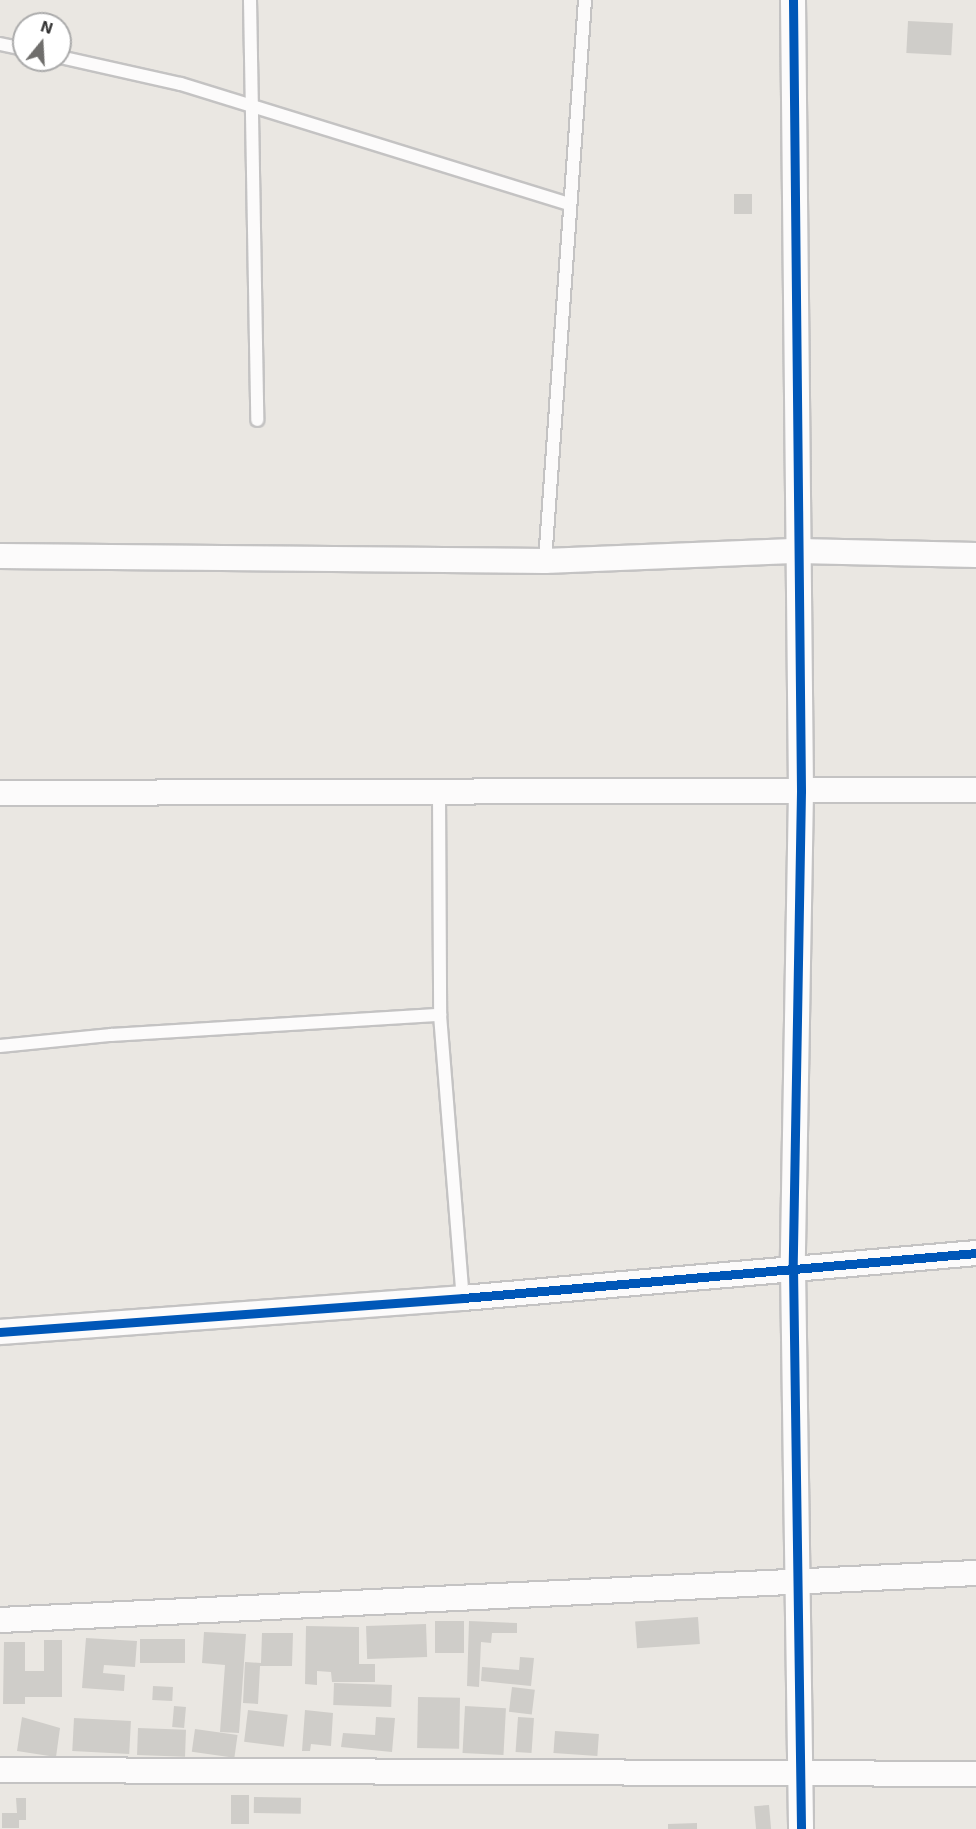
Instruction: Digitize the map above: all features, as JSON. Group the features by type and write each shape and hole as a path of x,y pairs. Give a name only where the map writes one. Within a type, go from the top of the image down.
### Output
{"street":[{"path":"793,0 801,791 793,1267 801,1829"},
{"path":"0,556 545,561 799,551 976,555"},
{"path":"0,793 976,790"},
{"path":"0,1332 463,1298 793,1267 976,1253"},
{"path":"0,1620 976,1573"},
{"path":"0,1770 976,1774"}],"lane":[{"path":"250,0 248,105 257,420"},
{"path":"545,561 585,0"},
{"path":"72,60 248,105 569,204"},
{"path":"438,793 440,1015 463,1298"},
{"path":"0,1046 111,1035 440,1015"}],"building":[{"path":"908,21 953,23 951,55 906,53"},
{"path":"734,194 752,194 752,214 734,214"},
{"path":"698,1617 700,1644 637,1648 635,1621"},
{"path":"435,1621 464,1621 464,1653 435,1653"},
{"path":"469,1621 517,1623 517,1633 492,1633 491,1643 481,1642 479,1687 467,1686"},
{"path":"426,1624 427,1657 367,1659 366,1626"},
{"path":"306,1626 359,1627 359,1664 375,1664 375,1682 332,1682 331,1672 317,1671 317,1685 305,1684"},
{"path":"204,1632 246,1634 239,1733 220,1732 225,1665 202,1663"},
{"path":"262,1633 293,1633 292,1666 260,1666 258,1704 243,1703 245,1662 261,1663"},
{"path":"86,1638 137,1641 135,1667 104,1665 103,1673 125,1675 124,1691 82,1688"},
{"path":"140,1639 185,1639 185,1663 140,1663"},
{"path":"44,1640 62,1640 62,1697 25,1697 25,1704 3,1704 4,1642 25,1642 25,1671 44,1671"},
{"path":"520,1657 534,1658 531,1686 481,1681 482,1667 519,1670"},
{"path":"334,1683 392,1685 391,1707 333,1705"},
{"path":"153,1686 173,1687 172,1701 152,1700"},
{"path":"512,1687 535,1690 532,1715 509,1712"},
{"path":"418,1697 460,1698 459,1749 417,1748"},
{"path":"174,1706 186,1707 184,1728 172,1727"},
{"path":"465,1706 506,1708 503,1755 463,1753"},
{"path":"248,1710 288,1715 284,1747 244,1742"},
{"path":"305,1710 333,1713 331,1746 311,1744 310,1751 302,1751"},
{"path":"22,1717 60,1728 56,1757 17,1751"},
{"path":"376,1717 395,1718 392,1752 341,1747 343,1733 375,1735"},
{"path":"518,1717 534,1718 532,1753 516,1752"},
{"path":"74,1718 131,1721 129,1754 72,1751"},
{"path":"138,1728 186,1730 185,1757 137,1755"},
{"path":"195,1729 238,1735 234,1758 192,1752"},
{"path":"555,1731 599,1734 597,1756 553,1753"},
{"path":"231,1795 249,1795 249,1824 231,1824"},
{"path":"254,1797 301,1798 301,1814 254,1813"},
{"path":"16,1798 26,1798 26,1820 19,1820 19,1828 2,1828 2,1813 17,1813"},
{"path":"769,1805 771,1829 756,1829 754,1806"},
{"path":"697,1823 697,1829 668,1829 668,1824"}],"cycle path":[{"path":"793,0 801,791 793,1267 801,1829"},
{"path":"0,1332 463,1298 976,1253"}]}
